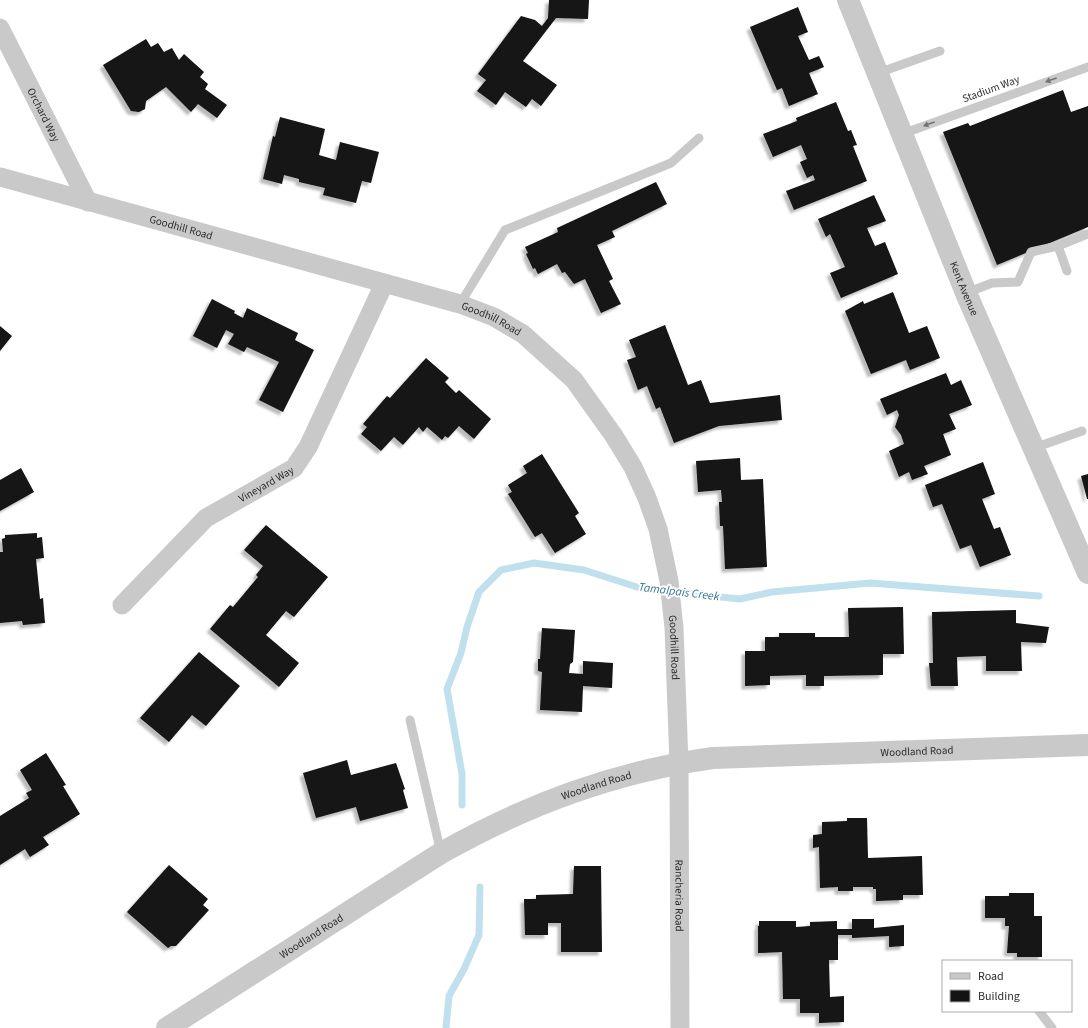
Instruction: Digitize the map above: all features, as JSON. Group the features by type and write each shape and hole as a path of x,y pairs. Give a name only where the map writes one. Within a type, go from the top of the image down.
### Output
{"street":[{"name":"Kent Avenue","path":"848,0 966,293 1034,448 1083,550 1088,573"},
{"name":"Orchard Way","path":"0,28 88,202"},
{"name":"Goodhill Road","path":"0,177 460,304 494,317 523,334 574,380 614,436 642,485 658,530 669,581 672,609 679,763"},
{"name":"Vineyard Way","path":"122,605 206,518 294,468 308,447 384,284"},
{"name":"Woodland Road","path":"167,1028 441,853 484,829 532,807 619,776 679,763 713,758 1088,745"},
{"name":"Rancheria Road","path":"679,763 680,1028"}],"lane":[{"path":"878,73 940,51"},
{"name":"Stadium Way","path":"902,134 1088,67"},
{"path":"460,304 505,230 671,163 698,138"},
{"path":"966,293 992,283 1018,282 1031,252 1058,246 1088,234"},
{"path":"1058,246 1067,271"},
{"path":"1034,448 1082,430"},
{"path":"410,720 441,853"},
{"path":"1040,1012 1052,1028"}],"building":[{"path":"549,0 589,0 588,19 556,18 523,61 557,85 541,106 532,99 526,107 505,92 496,105 477,91 486,80 478,74 521,16 535,20 542,26 548,18"},
{"path":"798,7 808,32 798,36 809,60 819,56 824,67 809,73 818,94 789,106 782,88 777,90 750,27"},
{"path":"146,39 151,47 158,43 164,52 172,48 179,60 184,54 204,72 200,77 208,84 205,89 227,105 217,118 198,104 191,112 166,87 146,101 145,109 139,112 131,111 103,65"},
{"path":"1063,90 1071,112 1088,106 1088,227 997,265 943,132 968,123 970,126"},
{"path":"836,102 848,131 851,130 857,145 853,146 867,181 794,210 786,191 815,180 813,175 807,178 800,162 807,159 801,145 773,157 763,134 797,121 796,118"},
{"path":"280,117 325,129 319,155 336,160 340,142 379,152 371,183 362,181 356,203 323,195 325,188 299,182 299,179 284,175 282,184 263,179 273,136 275,137"},
{"path":"656,182 667,204 612,231 615,237 597,245 613,279 609,281 621,304 601,313 585,279 574,284 565,272 562,273 557,264 538,274 535,268 533,269 526,254 528,253 525,247 558,232 557,228"},
{"path":"874,195 886,221 867,228 875,246 885,242 898,274 841,298 830,273 845,267 830,234 826,237 818,219"},
{"path":"893,292 909,333 927,326 940,358 910,370 906,360 871,374 845,311 863,301 864,304"},
{"path":"212,299 235,311 234,313 243,318 247,308 298,333 295,340 314,350 283,412 259,400 279,362 247,347 244,352 228,344 234,334 226,330 217,348 193,336"},
{"path":"665,325 688,385 701,380 710,403 780,395 782,420 719,426 674,443 660,407 656,409 647,386 638,390 627,360 636,357 629,340"},
{"path":"0,326 12,336 0,351"},
{"path":"426,358 449,378 445,382 456,393 459,390 491,419 474,439 459,426 448,438 445,436 442,440 427,427 423,432 419,427 403,445 394,437 381,451 361,434 367,427 363,424 387,396 390,398"},
{"path":"946,373 951,385 961,380 972,405 949,414 956,429 943,434 951,455 924,466 928,474 912,480 909,472 899,477 889,451 904,444 901,435 895,427 899,415 897,410 887,415 880,399"},
{"path":"542,454 579,513 575,516 586,534 555,553 542,533 535,537 508,494 512,492 508,485 527,473 523,466"},
{"path":"740,458 741,480 763,479 767,567 725,569 723,526 720,526 719,502 722,502 721,490 698,492 696,461"},
{"path":"983,462 995,494 982,499 994,529 1000,527 1011,555 980,567 971,545 960,549 942,504 933,507 925,485"},
{"path":"21,468 34,492 0,511 0,480"},
{"path":"1088,474 1088,499 1087,499 1081,476"},
{"path":"266,525 328,577 294,617 286,611 266,635 299,663 279,687 210,629 230,605 233,607 258,577 256,575 263,566 244,550"},
{"path":"37,533 37,538 42,537 44,558 36,559 40,599 43,598 45,623 23,625 22,621 0,623 0,552 3,552 2,539 5,538 5,535"},
{"path":"903,607 904,654 883,654 883,675 824,676 824,686 806,686 806,675 770,676 770,685 745,686 745,651 765,651 765,637 779,637 779,633 815,633 815,637 849,637 848,608"},
{"path":"1016,610 1016,623 1049,627 1046,643 1021,642 1022,671 986,671 986,656 957,657 958,686 931,686 929,663 933,663 932,612"},
{"path":"542,628 575,630 573,662 570,664 569,673 583,674 583,661 613,663 612,688 583,686 582,712 540,710 542,672 538,671 538,659 540,659"},
{"path":"199,652 240,686 206,726 192,715 169,742 140,718"},
{"path":"46,753 66,785 63,786 80,814 43,837 49,845 30,857 25,849 0,865 0,816 29,798 26,793 32,790 20,770"},
{"path":"347,760 351,775 396,763 405,789 403,790 408,808 360,821 356,807 316,818 303,773"},
{"path":"847,818 867,818 868,858 922,856 923,895 903,895 903,900 876,901 876,889 873,889 873,887 853,887 853,891 838,891 838,887 820,888 819,847 813,848 813,835 822,834 822,822 847,821"},
{"path":"169,865 208,899 203,905 209,910 176,946 171,946 168,948 127,912"},
{"path":"574,866 601,866 602,952 561,952 561,923 548,923 548,935 525,935 524,899 536,899 536,895 573,894"},
{"path":"1009,893 1034,893 1034,916 1042,916 1042,957 1017,957 1017,953 1007,953 1009,926 1005,926 1005,918 985,918 985,896 1009,896"},
{"path":"852,919 874,919 874,928 904,925 904,946 889,947 889,936 852,938 852,935 838,935 838,960 829,960 830,997 844,996 844,1022 819,1023 819,1013 800,1013 800,999 783,999 782,952 758,953 759,921 796,921 796,927 810,926 810,922 837,921 837,929 852,929"}],"waterway":[{"name":"Tamalpais Creek","path":"462,805 462,774 447,689 461,653 467,627 479,592 501,570 534,563 584,570 643,589 740,599 772,592 870,583 1039,596"},
{"name":"Tamalpais Creek","path":"446,1028 449,996 464,969 479,935 480,887"}]}
